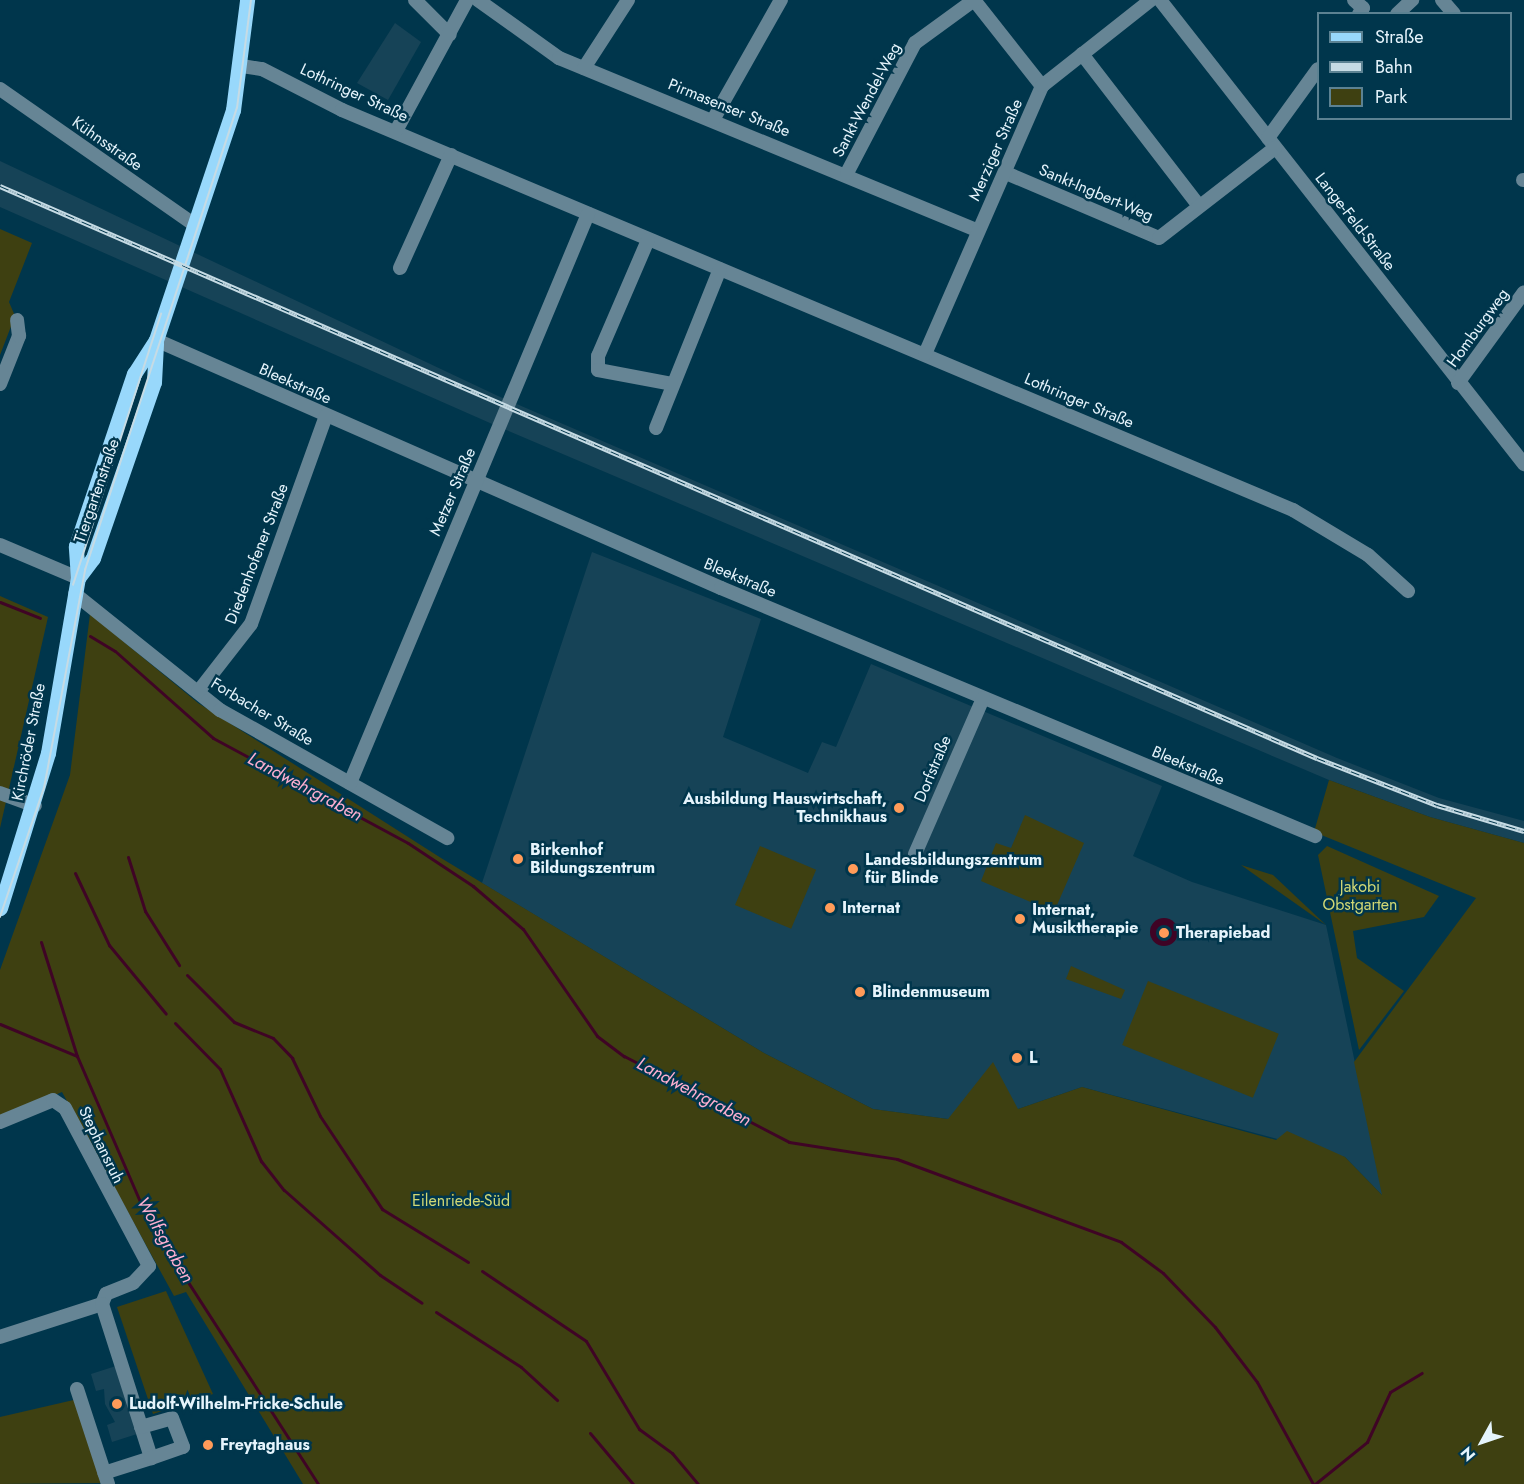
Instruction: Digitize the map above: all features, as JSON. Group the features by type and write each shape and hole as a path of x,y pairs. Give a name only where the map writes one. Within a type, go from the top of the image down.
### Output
{"main road":[{"name":"Tiergartenstraße","path":"78,578 93,558 154,382 156,340 195,225 242,66 247,0"},
{"name":"Kirchröder Straße","path":"0,908 35,806 78,578"}],"street":[{"path":"415,0 450,35"},
{"path":"396,132 467,0"},
{"name":"Pirmasenser Straße","path":"478,0 559,58 847,173 978,231"},
{"path":"584,68 627,0"},
{"path":"713,120 781,0"},
{"path":"974,0 1042,86"},
{"name":"Sankt-Wendel-Weg","path":"847,173 915,43 974,0"},
{"name":"Merziger Straße","path":"925,354 978,231 1006,173 1042,86 1151,0"},
{"name":"Lange-Feld-Straße","path":"1160,0 1458,383 1524,464"},
{"path":"1399,12 1412,0"},
{"path":"1442,0 1452,12"},
{"path":"1082,54 1199,206"},
{"name":"Lothringer Straße","path":"242,66 262,69 396,132 648,240 925,354 1293,510 1368,555 1408,591"},
{"name":"Sankt-Ingbert-Weg","path":"1006,173 1159,238 1271,143 1317,71"},
{"name":"Kühnsstraße","path":"0,89 195,225"},
{"path":"400,268 451,155"},
{"name":"Metzer Straße","path":"350,783 588,214"},
{"path":"648,240 598,356 598,370 672,384"},
{"path":"656,428 720,269"},
{"name":"Homburgweg","path":"1458,383 1524,292"},
{"path":"0,384 19,336 17,320"},
{"name":"Bleekstraße","path":"156,340 476,481 983,698 1315,836"},
{"name":"Diedenhofener Straße","path":"198,692 251,624 326,416"},
{"path":"0,545 78,578"},
{"name":"Forbacher Straße","path":"75,594 198,692 447,838"},
{"name":"Dorfstraße","path":"915,854 983,698"},
{"path":"0,793 35,806"},
{"name":"Stephansruh","path":"0,1122 53,1100 66,1108 149,1266 133,1283 106,1294 102,1304 0,1337"},
{"path":"102,1304 151,1458"},
{"path":"77,1389 106,1478 183,1447 172,1418 141,1427"}],"shaded area":[{"path":"395,23 421,42 388,100 357,83"},
{"path":"0,161 498,396 1337,758 1439,798 1524,821 1524,843 1430,817 1329,780 490,423 0,207"},
{"name":"Landesbildungszentrum für Blinde","path":"592,552 761,619 723,737 808,773 822,742 836,747 871,664 1162,786 1133,856 1192,882 1326,925 1383,1196 1345,1157 1082,1087 1018,1109 948,1119 873,1109 764,1053 482,883"},
{"name":"Therapiebad","path":"1164,918 1174,922 1178,932 1174,942 1164,946 1154,942 1150,932 1154,922"},
{"name":"Ludolf-Wilhelm-Fricke-Schule","path":"116,1366 137,1434 112,1442 107,1425 115,1422 105,1404 104,1389 96,1391 91,1374"}],"green space":[{"path":"0,229 32,243 9,302 15,316 0,355"},
{"path":"0,596 48,617 0,828"},
{"name":"Eilenriede-Süd","path":"90,614 198,703 441,858 764,1053 873,1109 948,1119 993,1062 1018,1109 1082,1087 1276,1140 1287,1131 1345,1157 1382,1195 1354,1062 1476,898 1314,832 1329,780 1430,817 1524,843 1524,1484 303,1484 186,1292 174,1296 62,1092 0,1118 0,970 70,775"},
{"path":"1025,815 1084,843 1054,912 981,881 996,843 1011,848"},
{"path":"760,846 816,870 791,929 735,905"},
{"name":"Jakobi Obstgarten","path":"1327,846 1439,896 1424,917 1353,931 1357,958 1404,991 1359,1050 1318,855"},
{"path":"1241,865 1273,875 1326,925"},
{"path":"1071,966 1125,990 1121,999 1066,979"},
{"path":"1148,981 1279,1034 1253,1098 1122,1045"},
{"path":"166,1291 213,1394 153,1414 117,1307"},
{"path":"78,1399 103,1483 0,1484 0,1417"}],"waterway":[{"name":"Landwehrgraben","path":"0,602 40,618"},
{"name":"Landwehrgraben","path":"90,636 115,651 213,738 408,843 473,886 523,929 597,1036 624,1056 789,1142 897,1159 1121,1242 1163,1273 1215,1327 1257,1382 1313,1484"},
{"path":"128,857 145,911 179,965"},
{"path":"75,873 109,945 166,1014"},
{"name":"Wolfsgraben","path":"41,942 77,1056 148,1220 318,1484"},
{"path":"187,975 234,1022 273,1038 292,1058 320,1116 382,1209 468,1262"},
{"path":"175,1023 220,1069 261,1161 284,1190 380,1275 422,1303"},
{"path":"0,1024 77,1056"},
{"path":"482,1271 586,1341 639,1429 672,1453 698,1484"},
{"path":"436,1312 521,1367 557,1400"},
{"path":"1315,1484 1367,1442 1390,1392 1422,1373"},
{"path":"590,1433 633,1484"}],"tram line":[{"path":"0,917 44,788 85,570 237,108 251,0"},
{"path":"73,585 161,314"}],"railway":[{"path":"0,186 1317,758 1437,805 1524,831"}],"place":[{"name":"Ausbildung Hauswirtschaft, Technikhaus","path":"899,808"},
{"name":"Birkenhof Bildungszentrum","path":"518,859"},
{"name":"Landesbildungszentrum für Blinde","path":"853,869"},
{"name":"Internat","path":"830,908"},
{"name":"Internat, Musiktherapie","path":"1020,919"},
{"name":"Therapiebad","path":"1164,933"},
{"name":"Blindenmuseum","path":"860,992"},
{"name":"L","path":"1017,1058"},
{"name":"Ludolf-Wilhelm-Fricke-Schule","path":"117,1404"},
{"name":"Freytaghaus","path":"208,1445"}]}
